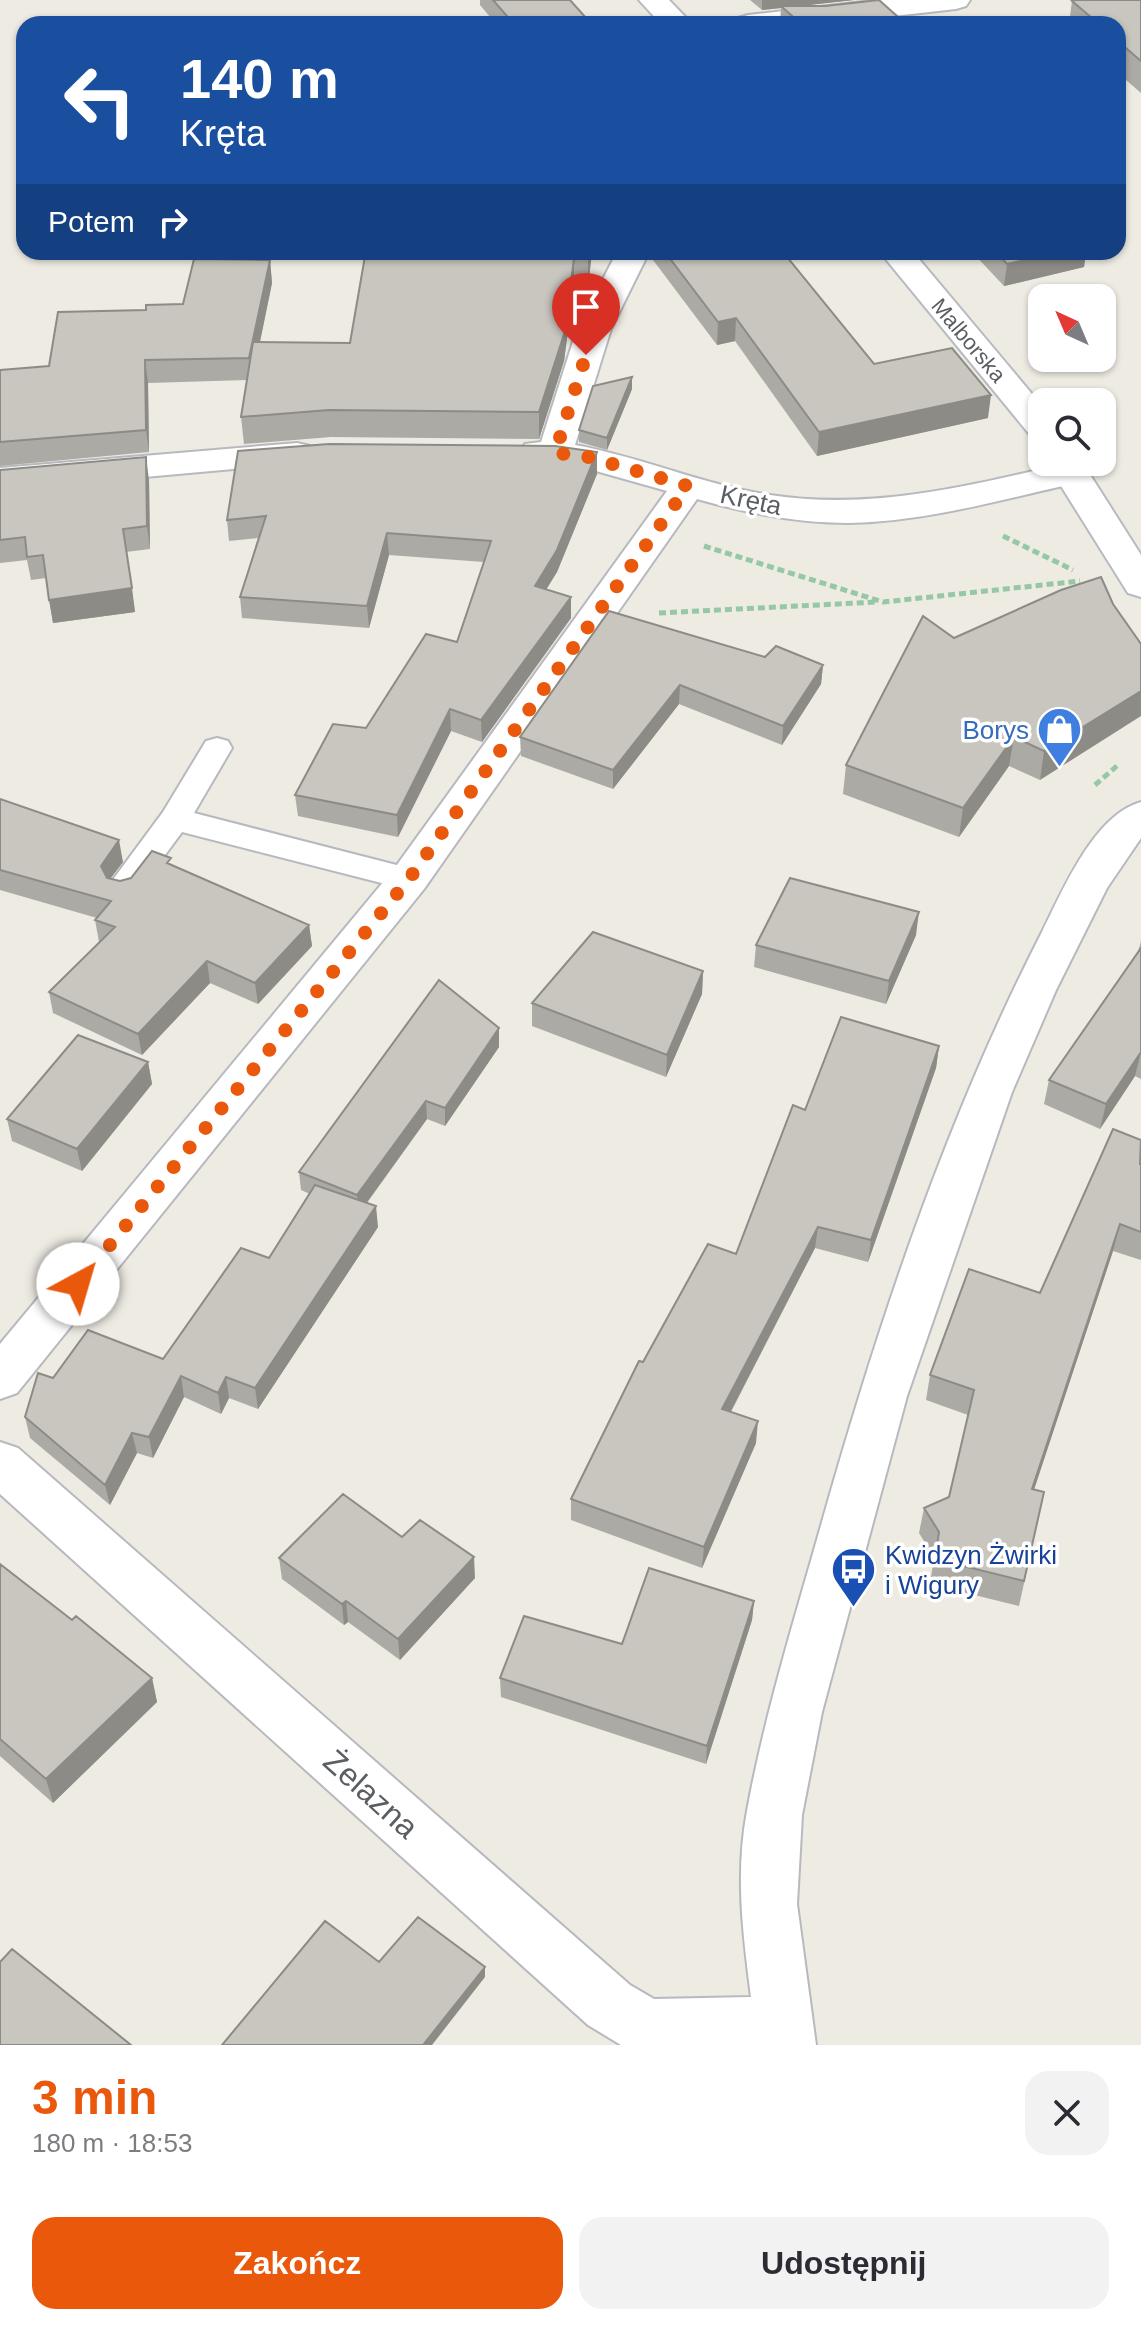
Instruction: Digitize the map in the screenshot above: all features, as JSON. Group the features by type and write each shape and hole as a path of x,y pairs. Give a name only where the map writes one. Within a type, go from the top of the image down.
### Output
{"street":[{"path":"653,0 670,16"},
{"path":"817,16 956,0"},
{"path":"555,453 594,329 629,260"},
{"name":"Malborska","path":"903,260 1028,411"},
{"name":"Kręta","path":"500,450 585,456 767,506 864,514 955,502 1041,476"},
{"path":"0,479 331,451"},
{"path":"1073,476 1141,585"},
{"path":"0,1379 409,879 688,486"},
{"path":"784,2035 768,1904 774,1815 795,1712 882,1396 989,1092 1034,990 1087,885 1121,832 1141,816"},
{"name":"Żelazna","path":"0,1463 609,2005 648,2028 784,2035"}],"lane":[{"path":"123,889 175,819 217,748"},
{"path":"175,819 409,879"}],"path":[{"path":"991,531 1092,580"},
{"path":"650,614 883,602"},
{"path":"1095,785 1118,765"}],"building":[{"path":"493,0 570,0 584,16 507,16"},
{"path":"879,0 897,16 792,16 781,6 825,6"},
{"path":"1141,0 1141,61 1126,48 1126,16 1090,16 1072,1"},
{"path":"194,260 270,260 249,358 145,360 146,430 0,442 0,370 49,366 58,312 146,310 146,305 183,304"},
{"path":"364,260 574,260 564,334 539,412 329,410 241,417 253,342 350,343"},
{"path":"671,260 790,260 874,364 952,348 991,395 819,432 736,318 718,322"},
{"path":"1003,260 1024,260 1007,264"},
{"path":"632,377 607,438 579,430 593,386"},
{"path":"329,444 555,446 597,452 557,550 535,586 571,597 481,720 450,709 397,815 295,795 333,724 366,728 426,634 457,642 491,541 387,533 367,606 240,597 266,516 227,520 238,451"},
{"path":"146,457 147,526 123,529 132,588 49,600 43,555 27,557 25,537 0,540 0,470"},
{"path":"1101,577 1113,604 1141,644 1141,691 1044,751 1014,737 963,808 846,765 923,616 954,638 1061,590"},
{"path":"609,611 765,657 776,646 823,665 783,726 680,685 613,770 520,737"},
{"path":"0,799 119,840 101,866 107,878 120,881 131,878 152,851 171,858 167,863 309,925 255,983 207,961 138,1034 49,992 115,927 95,920 111,901 0,870"},
{"path":"790,878 919,912 889,981 756,945"},
{"path":"593,932 703,971 667,1055 532,1003"},
{"path":"1141,948 1141,1052 1106,1104 1049,1080"},
{"path":"439,980 499,1028 445,1108 426,1101 357,1195 299,1172"},
{"path":"841,1017 939,1046 871,1240 818,1227 722,1409 758,1421 704,1547 571,1499 639,1361 643,1362 708,1244 736,1254 793,1105 805,1110"},
{"path":"78,1035 148,1062 77,1149 7,1119"},
{"path":"1113,1129 1141,1140 1141,1232 1120,1224 1032,1489 1044,1492 1024,1581 935,1559 939,1532 924,1508 949,1497 974,1390 930,1375 969,1269 1040,1293"},
{"path":"315,1185 376,1206 255,1388 226,1377 218,1393 181,1376 149,1437 132,1433 105,1485 25,1417 38,1373 53,1378 88,1330 163,1359 241,1248 269,1258"},
{"path":"343,1494 402,1537 420,1520 474,1557 398,1639 346,1601 342,1604 279,1558"},
{"path":"0,1564 72,1620 76,1616 152,1678 46,1779 0,1739"},
{"path":"649,1568 754,1601 707,1746 500,1678 524,1616 622,1644"},
{"path":"418,1917 485,1967 423,2045 222,2045 325,1921 379,1962"},
{"path":"12,1949 131,2045 0,2045 0,1962"}],"place":[{"name":"Borys","path":"1060,769"},
{"name":"Kwidzyn Żwirki i Wigury","path":"854,1609"}],"route":[{"path":"78,1284 409,879 688,486 585,456 555,453 586,355"}]}
